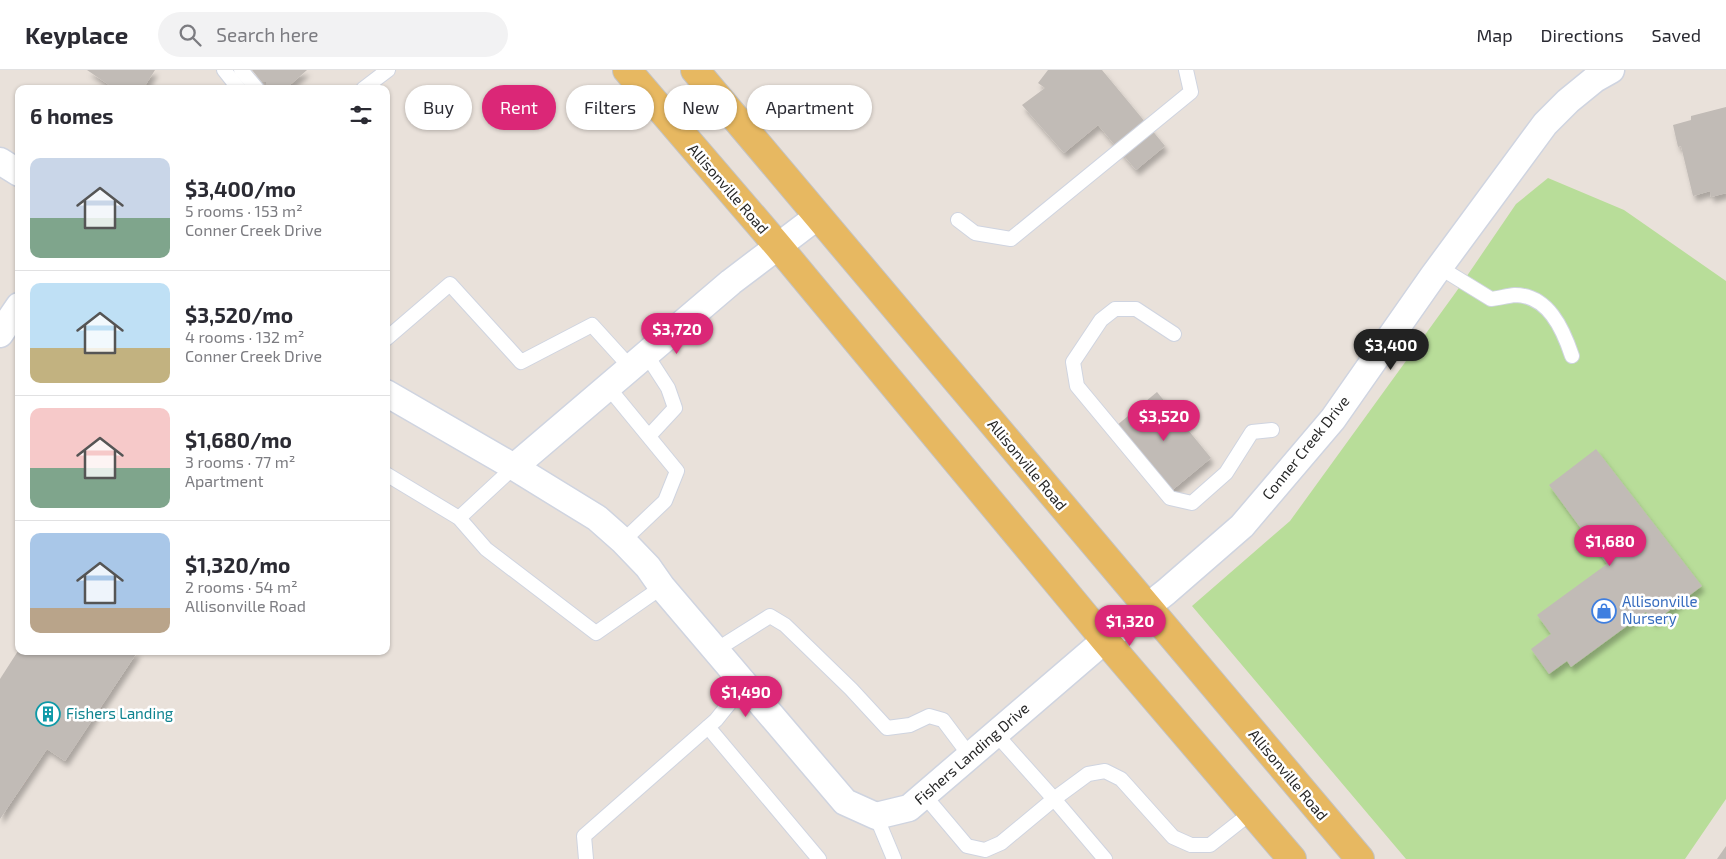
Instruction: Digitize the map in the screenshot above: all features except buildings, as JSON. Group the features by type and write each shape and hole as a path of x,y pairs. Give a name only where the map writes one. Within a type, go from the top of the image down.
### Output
{"main road":[{"name":"Allisonville Road","path":"627,70 778,246 1105,640 1292,859"},
{"name":"Allisonville Road","path":"695,70 818,216 1137,614 1360,859"}],"street":[{"name":"Conner Creek Drive","path":"1137,614 1166,592 1235,532 1262,504 1332,419 1439,266 1545,124 1588,84 1611,70"},
{"path":"0,161 15,170"},
{"path":"514,467 731,282 818,216"},
{"path":"0,334 15,312"},
{"path":"390,395 514,467 597,518 623,540 648,567 662,587 845,802 876,816"},
{"name":"Fishers Landing Drive","path":"876,816 909,808 1137,614"}],"lane":[{"path":"224,70 236,85"},
{"path":"241,70 254,85"},
{"path":"368,85 388,70"},
{"path":"958,220 975,234 1011,239 1191,92 1186,70"},
{"path":"1439,266 1491,299 1516,295 1535,300 1554,315 1565,334 1572,356"},
{"path":"390,336 450,284 521,362 592,325 638,361 668,388 675,408 648,436"},
{"path":"1174,334 1136,309 1115,309 1101,320 1073,362 1077,386 1170,498 1192,503 1226,473 1252,432 1272,430"},
{"path":"608,387 677,471 665,501 623,540"},
{"path":"459,518 514,467"},
{"path":"390,476 459,518 486,549 596,633 662,587"},
{"path":"716,650 770,616 785,626 805,644 887,728 910,725 929,716 943,720 970,756"},
{"path":"586,859 584,836 716,720 745,684"},
{"path":"708,727 819,859"},
{"path":"996,734 1105,859"},
{"path":"924,795 967,846 985,850 1001,843 1054,799 1088,774 1105,771 1122,779 1173,837 1191,845 1210,845 1252,812"},
{"path":"876,816 894,859"},
{"path":"1209,859 1210,845"}],"green space":[{"path":"1548,178 1624,210 1726,281 1726,799 1685,859 1406,859 1192,606 1290,521 1456,292 1516,204"}],"place":[{"name":"Allisonville Nursery","path":"1604,611"},
{"name":"Fishers Landing","path":"48,714"}]}
